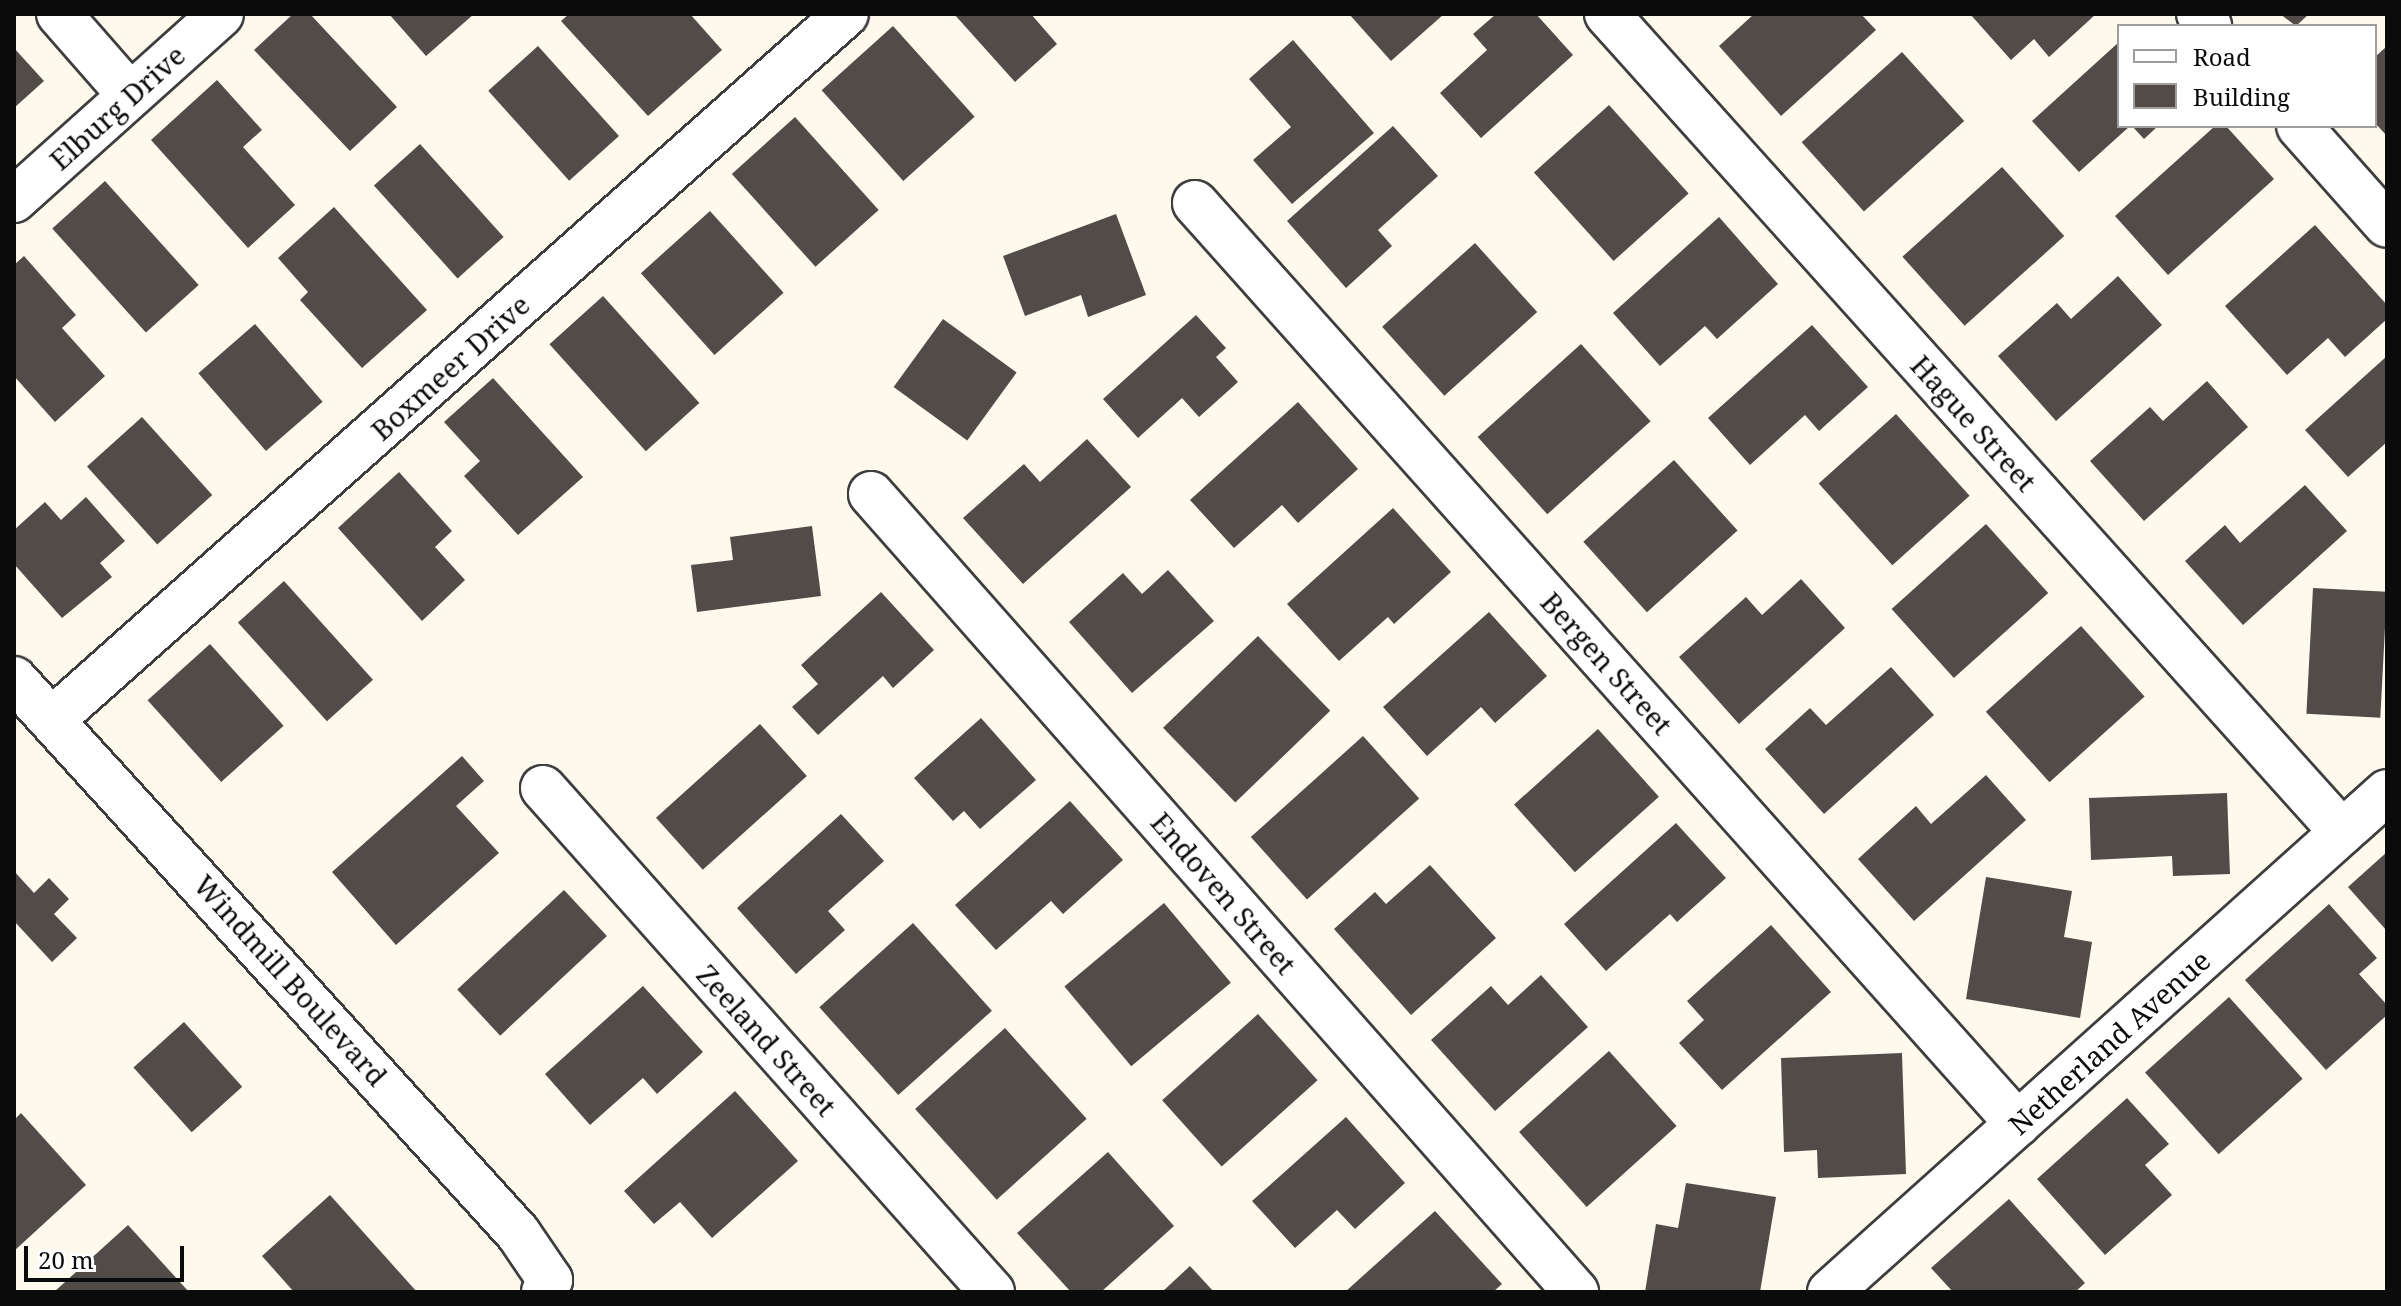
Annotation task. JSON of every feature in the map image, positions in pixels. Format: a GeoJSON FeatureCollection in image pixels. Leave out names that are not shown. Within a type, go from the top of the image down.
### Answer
{"type":"FeatureCollection","features":[{"type":"Feature","properties":{"kind":"street"},"geometry":{"type":"LineString","coordinates":[[59,14],[130,95]]}},
{"type":"Feature","properties":{"kind":"street","name":"Elburg Drive"},"geometry":{"type":"LineString","coordinates":[[14,200],[221,14]]}},
{"type":"Feature","properties":{"kind":"street","name":"Boxmeer Drive"},"geometry":{"type":"LineString","coordinates":[[53,719],[846,14]]}},
{"type":"Feature","properties":{"kind":"street","name":"Hague Street"},"geometry":{"type":"LineString","coordinates":[[1607,14],[2342,832]]}},
{"type":"Feature","properties":{"kind":"street"},"geometry":{"type":"LineString","coordinates":[[2301,128],[2387,225]]}},
{"type":"Feature","properties":{"kind":"street","name":"Bergen Street"},"geometry":{"type":"LineString","coordinates":[[1195,203],[2018,1124]]}},
{"type":"Feature","properties":{"kind":"street","name":"Endoven Street"},"geometry":{"type":"LineString","coordinates":[[871,494],[1576,1292]]}},
{"type":"Feature","properties":{"kind":"street","name":"Windmill Boulevard"},"geometry":{"type":"LineString","coordinates":[[14,679],[518,1233],[550,1280],[544,1292]]}},
{"type":"Feature","properties":{"kind":"street","name":"Zeeland Street"},"geometry":{"type":"LineString","coordinates":[[543,788],[992,1292]]}},
{"type":"Feature","properties":{"kind":"street","name":"Netherland Avenue"},"geometry":{"type":"LineString","coordinates":[[1830,1292],[2387,792]]}},
{"type":"Feature","properties":{"kind":"building"},"geometry":{"type":"Polygon","coordinates":[[[293,14],[310,14],[397,107],[350,151],[254,50],[293,14]]]}},
{"type":"Feature","properties":{"kind":"building"},"geometry":{"type":"Polygon","coordinates":[[[389,14],[474,14],[426,56],[389,14]]]}},
{"type":"Feature","properties":{"kind":"building"},"geometry":{"type":"Polygon","coordinates":[[[569,14],[690,14],[722,50],[648,116],[561,21],[569,14]]]}},
{"type":"Feature","properties":{"kind":"building"},"geometry":{"type":"Polygon","coordinates":[[[954,14],[1031,14],[1057,44],[1015,82],[954,14]]]}},
{"type":"Feature","properties":{"kind":"building"},"geometry":{"type":"Polygon","coordinates":[[[1349,14],[1444,14],[1391,61],[1349,14]]]}},
{"type":"Feature","properties":{"kind":"building"},"geometry":{"type":"Polygon","coordinates":[[[1496,14],[1536,14],[1573,55],[1481,138],[1440,93],[1487,50],[1473,34],[1496,14]]]}},
{"type":"Feature","properties":{"kind":"building"},"geometry":{"type":"Polygon","coordinates":[[[1754,14],[1861,14],[1876,30],[1781,116],[1719,46],[1754,14]]]}},
{"type":"Feature","properties":{"kind":"building"},"geometry":{"type":"Polygon","coordinates":[[[1970,14],[2096,14],[2049,57],[2034,39],[2011,60],[1970,14]]]}},
{"type":"Feature","properties":{"kind":"building"},"geometry":{"type":"Polygon","coordinates":[[[2280,14],[2309,14],[2298,24],[2280,14]]]}},
{"type":"Feature","properties":{"kind":"building"},"geometry":{"type":"Polygon","coordinates":[[[893,26],[975,117],[903,181],[822,90],[893,26]]]}},
{"type":"Feature","properties":{"kind":"building"},"geometry":{"type":"Polygon","coordinates":[[[1293,40],[1374,133],[1292,204],[1253,160],[1291,127],[1249,79],[1293,40]]]}},
{"type":"Feature","properties":{"kind":"building"},"geometry":{"type":"Polygon","coordinates":[[[2117,44],[2117,128],[2128,128],[2079,172],[2032,121],[2117,44]]]}},
{"type":"Feature","properties":{"kind":"building"},"geometry":{"type":"Polygon","coordinates":[[[538,46],[619,136],[569,181],[488,91],[538,46]]]}},
{"type":"Feature","properties":{"kind":"building"},"geometry":{"type":"Polygon","coordinates":[[[2387,46],[2387,136],[2377,125],[2377,55],[2387,46]]]}},
{"type":"Feature","properties":{"kind":"building"},"geometry":{"type":"Polygon","coordinates":[[[14,48],[44,81],[14,108],[14,48]]]}},
{"type":"Feature","properties":{"kind":"building"},"geometry":{"type":"Polygon","coordinates":[[[1902,52],[1964,121],[1864,211],[1802,142],[1902,52]]]}},
{"type":"Feature","properties":{"kind":"building"},"geometry":{"type":"Polygon","coordinates":[[[217,80],[262,130],[243,147],[295,205],[248,248],[151,140],[217,80]]]}},
{"type":"Feature","properties":{"kind":"building"},"geometry":{"type":"Polygon","coordinates":[[[1609,105],[1689,193],[1614,261],[1534,173],[1609,105]]]}},
{"type":"Feature","properties":{"kind":"building"},"geometry":{"type":"Polygon","coordinates":[[[795,117],[879,210],[815,267],[732,174],[795,117]]]}},
{"type":"Feature","properties":{"kind":"building"},"geometry":{"type":"Polygon","coordinates":[[[1393,126],[1438,176],[1378,230],[1392,246],[1346,288],[1287,221],[1393,126]]]}},
{"type":"Feature","properties":{"kind":"building"},"geometry":{"type":"Polygon","coordinates":[[[2134,128],[2156,128],[2144,139],[2134,128]]]}},
{"type":"Feature","properties":{"kind":"building"},"geometry":{"type":"Polygon","coordinates":[[[2213,128],[2228,128],[2274,179],[2168,275],[2115,216],[2213,128]]]}},
{"type":"Feature","properties":{"kind":"building"},"geometry":{"type":"Polygon","coordinates":[[[420,144],[504,237],[458,278],[374,185],[420,144]]]}},
{"type":"Feature","properties":{"kind":"building"},"geometry":{"type":"Polygon","coordinates":[[[2002,167],[2064,236],[1965,326],[1902,257],[2002,167]]]}},
{"type":"Feature","properties":{"kind":"building"},"geometry":{"type":"Polygon","coordinates":[[[105,181],[199,285],[146,333],[52,229],[105,181]]]}},
{"type":"Feature","properties":{"kind":"building"},"geometry":{"type":"Polygon","coordinates":[[[334,207],[427,310],[362,368],[300,300],[308,292],[278,258],[334,207]]]}},
{"type":"Feature","properties":{"kind":"building"},"geometry":{"type":"Polygon","coordinates":[[[710,211],[784,293],[714,355],[641,273],[710,211]]]}},
{"type":"Feature","properties":{"kind":"building"},"geometry":{"type":"Polygon","coordinates":[[[1116,214],[1146,295],[1088,317],[1081,295],[1025,316],[1003,256],[1116,214]]]}},
{"type":"Feature","properties":{"kind":"building"},"geometry":{"type":"Polygon","coordinates":[[[1719,217],[1778,284],[1717,339],[1705,326],[1660,366],[1613,313],[1719,217]]]}},
{"type":"Feature","properties":{"kind":"building"},"geometry":{"type":"Polygon","coordinates":[[[2315,225],[2387,305],[2387,319],[2345,357],[2328,338],[2287,375],[2225,306],[2315,225]]]}},
{"type":"Feature","properties":{"kind":"building"},"geometry":{"type":"Polygon","coordinates":[[[1475,243],[1537,312],[1444,396],[1382,327],[1475,243]]]}},
{"type":"Feature","properties":{"kind":"building"},"geometry":{"type":"Polygon","coordinates":[[[24,256],[76,315],[62,328],[105,376],[55,422],[14,376],[14,265],[24,256]]]}},
{"type":"Feature","properties":{"kind":"building"},"geometry":{"type":"Polygon","coordinates":[[[2118,276],[2162,325],[2056,421],[1998,356],[2057,303],[2071,319],[2118,276]]]}},
{"type":"Feature","properties":{"kind":"building"},"geometry":{"type":"Polygon","coordinates":[[[603,296],[699,403],[646,451],[549,344],[603,296]]]}},
{"type":"Feature","properties":{"kind":"building"},"geometry":{"type":"Polygon","coordinates":[[[1196,315],[1226,348],[1216,357],[1238,382],[1199,417],[1182,398],[1138,438],[1103,399],[1196,315]]]}},
{"type":"Feature","properties":{"kind":"building"},"geometry":{"type":"Polygon","coordinates":[[[943,319],[1017,372],[967,440],[894,387],[943,319]]]}},
{"type":"Feature","properties":{"kind":"building"},"geometry":{"type":"Polygon","coordinates":[[[255,324],[323,402],[266,451],[198,373],[255,324]]]}},
{"type":"Feature","properties":{"kind":"building"},"geometry":{"type":"Polygon","coordinates":[[[1812,325],[1868,387],[1819,431],[1805,415],[1750,465],[1708,418],[1812,325]]]}},
{"type":"Feature","properties":{"kind":"building"},"geometry":{"type":"Polygon","coordinates":[[[1581,344],[1651,421],[1547,514],[1478,437],[1581,344]]]}},
{"type":"Feature","properties":{"kind":"building"},"geometry":{"type":"Polygon","coordinates":[[[2387,356],[2387,442],[2348,477],[2305,430],[2387,356]]]}},
{"type":"Feature","properties":{"kind":"building"},"geometry":{"type":"Polygon","coordinates":[[[493,378],[583,477],[518,535],[464,476],[480,461],[444,422],[493,378]]]}},
{"type":"Feature","properties":{"kind":"building"},"geometry":{"type":"Polygon","coordinates":[[[2207,381],[2248,427],[2144,521],[2090,461],[2150,407],[2163,421],[2207,381]]]}},
{"type":"Feature","properties":{"kind":"building"},"geometry":{"type":"Polygon","coordinates":[[[1298,402],[1358,469],[1298,523],[1282,505],[1234,548],[1190,500],[1298,402]]]}},
{"type":"Feature","properties":{"kind":"building"},"geometry":{"type":"Polygon","coordinates":[[[1896,414],[1970,496],[1892,565],[1819,484],[1896,414]]]}},
{"type":"Feature","properties":{"kind":"building"},"geometry":{"type":"Polygon","coordinates":[[[142,417],[212,495],[157,545],[87,467],[142,417]]]}},
{"type":"Feature","properties":{"kind":"building"},"geometry":{"type":"Polygon","coordinates":[[[1087,439],[1131,487],[1023,584],[963,518],[1024,464],[1040,482],[1087,439]]]}},
{"type":"Feature","properties":{"kind":"building"},"geometry":{"type":"Polygon","coordinates":[[[1674,460],[1738,531],[1647,612],[1583,542],[1674,460]]]}},
{"type":"Feature","properties":{"kind":"building"},"geometry":{"type":"Polygon","coordinates":[[[399,472],[452,531],[435,547],[465,580],[422,621],[338,528],[399,472]]]}},
{"type":"Feature","properties":{"kind":"building"},"geometry":{"type":"Polygon","coordinates":[[[2305,485],[2347,531],[2243,625],[2185,561],[2225,525],[2240,543],[2305,485]]]}},
{"type":"Feature","properties":{"kind":"building"},"geometry":{"type":"Polygon","coordinates":[[[86,497],[125,541],[100,563],[112,577],[62,618],[14,564],[14,530],[45,502],[61,520],[86,497]]]}},
{"type":"Feature","properties":{"kind":"building"},"geometry":{"type":"Polygon","coordinates":[[[1393,508],[1451,572],[1394,624],[1388,617],[1339,661],[1287,604],[1393,508]]]}},
{"type":"Feature","properties":{"kind":"building"},"geometry":{"type":"Polygon","coordinates":[[[1986,524],[2048,593],[1954,678],[1892,609],[1986,524]]]}},
{"type":"Feature","properties":{"kind":"building"},"geometry":{"type":"Polygon","coordinates":[[[812,526],[821,596],[697,612],[691,565],[733,560],[730,537],[812,526]]]}},
{"type":"Feature","properties":{"kind":"building"},"geometry":{"type":"Polygon","coordinates":[[[1168,570],[1214,621],[1132,693],[1069,622],[1123,573],[1142,594],[1168,570]]]}},
{"type":"Feature","properties":{"kind":"building"},"geometry":{"type":"Polygon","coordinates":[[[1801,579],[1845,628],[1739,724],[1679,657],[1746,597],[1762,615],[1801,579]]]}},
{"type":"Feature","properties":{"kind":"building"},"geometry":{"type":"Polygon","coordinates":[[[284,581],[373,680],[327,721],[238,622],[284,581]]]}},
{"type":"Feature","properties":{"kind":"building"},"geometry":{"type":"Polygon","coordinates":[[[2313,588],[2387,592],[2380,718],[2306,714],[2313,588]]]}},
{"type":"Feature","properties":{"kind":"building"},"geometry":{"type":"Polygon","coordinates":[[[881,592],[934,650],[893,688],[883,676],[818,735],[792,707],[818,684],[801,665],[881,592]]]}},
{"type":"Feature","properties":{"kind":"building"},"geometry":{"type":"Polygon","coordinates":[[[1489,612],[1547,676],[1495,723],[1481,707],[1427,756],[1383,707],[1489,612]]]}},
{"type":"Feature","properties":{"kind":"building"},"geometry":{"type":"Polygon","coordinates":[[[2081,626],[2145,697],[2049,782],[1986,712],[2081,626]]]}},
{"type":"Feature","properties":{"kind":"building"},"geometry":{"type":"Polygon","coordinates":[[[1258,636],[1330,711],[1235,803],[1163,728],[1258,636]]]}},
{"type":"Feature","properties":{"kind":"building"},"geometry":{"type":"Polygon","coordinates":[[[210,644],[284,726],[221,782],[148,700],[210,644]]]}},
{"type":"Feature","properties":{"kind":"building"},"geometry":{"type":"Polygon","coordinates":[[[1891,667],[1934,715],[1824,814],[1765,749],[1810,708],[1826,725],[1891,667]]]}},
{"type":"Feature","properties":{"kind":"building"},"geometry":{"type":"Polygon","coordinates":[[[981,718],[1036,780],[980,829],[964,811],[953,821],[914,778],[981,718]]]}},
{"type":"Feature","properties":{"kind":"building"},"geometry":{"type":"Polygon","coordinates":[[[760,724],[807,776],[703,870],[656,818],[760,724]]]}},
{"type":"Feature","properties":{"kind":"building"},"geometry":{"type":"Polygon","coordinates":[[[1598,729],[1659,797],[1575,872],[1514,805],[1598,729]]]}},
{"type":"Feature","properties":{"kind":"building"},"geometry":{"type":"Polygon","coordinates":[[[1363,736],[1419,798],[1307,899],[1251,837],[1363,736]]]}},
{"type":"Feature","properties":{"kind":"building"},"geometry":{"type":"Polygon","coordinates":[[[462,756],[484,781],[456,806],[499,853],[396,945],[332,872],[462,756]]]}},
{"type":"Feature","properties":{"kind":"building"},"geometry":{"type":"Polygon","coordinates":[[[1986,775],[2026,820],[1914,921],[1858,859],[1916,806],[1931,824],[1986,775]]]}},
{"type":"Feature","properties":{"kind":"building"},"geometry":{"type":"Polygon","coordinates":[[[2227,793],[2230,874],[2173,876],[2172,856],[2091,860],[2089,798],[2227,793]]]}},
{"type":"Feature","properties":{"kind":"building"},"geometry":{"type":"Polygon","coordinates":[[[1070,801],[1123,860],[1063,914],[1051,901],[996,950],[955,905],[1070,801]]]}},
{"type":"Feature","properties":{"kind":"building"},"geometry":{"type":"Polygon","coordinates":[[[841,814],[884,861],[828,911],[845,930],[796,974],[737,908],[841,814]]]}},
{"type":"Feature","properties":{"kind":"building"},"geometry":{"type":"Polygon","coordinates":[[[1676,823],[1726,878],[1677,922],[1670,914],[1606,971],[1564,924],[1676,823]]]}},
{"type":"Feature","properties":{"kind":"building"},"geometry":{"type":"Polygon","coordinates":[[[2387,852],[2387,931],[2348,887],[2387,852]]]}},
{"type":"Feature","properties":{"kind":"building"},"geometry":{"type":"Polygon","coordinates":[[[1430,865],[1496,938],[1411,1015],[1334,929],[1375,892],[1386,904],[1430,865]]]}},
{"type":"Feature","properties":{"kind":"building"},"geometry":{"type":"Polygon","coordinates":[[[14,871],[34,893],[49,878],[69,899],[54,914],[77,938],[52,962],[14,921],[14,871]]]}},
{"type":"Feature","properties":{"kind":"building"},"geometry":{"type":"Polygon","coordinates":[[[1986,877],[2072,891],[2064,937],[2092,942],[2080,1018],[1966,999],[1986,877]]]}},
{"type":"Feature","properties":{"kind":"building"},"geometry":{"type":"Polygon","coordinates":[[[564,890],[607,936],[500,1036],[457,990],[564,890]]]}},
{"type":"Feature","properties":{"kind":"building"},"geometry":{"type":"Polygon","coordinates":[[[1164,903],[1231,983],[1131,1066],[1064,987],[1164,903]]]}},
{"type":"Feature","properties":{"kind":"building"},"geometry":{"type":"Polygon","coordinates":[[[2329,904],[2377,958],[2359,974],[2387,1005],[2387,1015],[2326,1070],[2245,980],[2329,904]]]}},
{"type":"Feature","properties":{"kind":"building"},"geometry":{"type":"Polygon","coordinates":[[[913,923],[992,1011],[898,1095],[819,1007],[913,923]]]}},
{"type":"Feature","properties":{"kind":"building"},"geometry":{"type":"Polygon","coordinates":[[[1771,925],[1831,992],[1722,1090],[1679,1043],[1704,1020],[1687,1001],[1771,925]]]}},
{"type":"Feature","properties":{"kind":"building"},"geometry":{"type":"Polygon","coordinates":[[[1541,975],[1588,1027],[1495,1111],[1431,1040],[1491,986],[1508,1005],[1541,975]]]}},
{"type":"Feature","properties":{"kind":"building"},"geometry":{"type":"Polygon","coordinates":[[[643,986],[703,1052],[657,1094],[643,1078],[590,1125],[545,1074],[643,986]]]}},
{"type":"Feature","properties":{"kind":"building"},"geometry":{"type":"Polygon","coordinates":[[[2229,997],[2303,1079],[2219,1154],[2145,1073],[2229,997]]]}},
{"type":"Feature","properties":{"kind":"building"},"geometry":{"type":"Polygon","coordinates":[[[1258,1014],[1318,1080],[1222,1166],[1162,1100],[1258,1014]]]}},
{"type":"Feature","properties":{"kind":"building"},"geometry":{"type":"Polygon","coordinates":[[[184,1022],[242,1087],[192,1132],[133,1068],[184,1022]]]}},
{"type":"Feature","properties":{"kind":"building"},"geometry":{"type":"Polygon","coordinates":[[[1005,1028],[1087,1119],[997,1200],[915,1109],[1005,1028]]]}},
{"type":"Feature","properties":{"kind":"building"},"geometry":{"type":"Polygon","coordinates":[[[1609,1051],[1677,1126],[1587,1207],[1519,1132],[1609,1051]]]}},
{"type":"Feature","properties":{"kind":"building"},"geometry":{"type":"Polygon","coordinates":[[[1902,1053],[1906,1174],[1818,1178],[1817,1150],[1784,1152],[1781,1058],[1902,1053]]]}},
{"type":"Feature","properties":{"kind":"building"},"geometry":{"type":"Polygon","coordinates":[[[735,1091],[798,1161],[712,1238],[680,1202],[654,1224],[624,1191],[735,1091]]]}},
{"type":"Feature","properties":{"kind":"building"},"geometry":{"type":"Polygon","coordinates":[[[2127,1098],[2169,1144],[2145,1165],[2172,1195],[2105,1255],[2037,1179],[2127,1098]]]}},
{"type":"Feature","properties":{"kind":"building"},"geometry":{"type":"Polygon","coordinates":[[[21,1113],[86,1185],[14,1251],[14,1120],[21,1113]]]}},
{"type":"Feature","properties":{"kind":"building"},"geometry":{"type":"Polygon","coordinates":[[[1346,1117],[1405,1183],[1355,1229],[1337,1210],[1295,1248],[1252,1201],[1346,1117]]]}},
{"type":"Feature","properties":{"kind":"building"},"geometry":{"type":"Polygon","coordinates":[[[1108,1152],[1174,1226],[1101,1292],[1071,1292],[1017,1233],[1108,1152]]]}},
{"type":"Feature","properties":{"kind":"building"},"geometry":{"type":"Polygon","coordinates":[[[1686,1183],[1776,1197],[1760,1292],[1645,1292],[1656,1224],[1678,1228],[1686,1183]]]}},
{"type":"Feature","properties":{"kind":"building"},"geometry":{"type":"Polygon","coordinates":[[[330,1195],[417,1292],[294,1292],[262,1256],[330,1195]]]}},
{"type":"Feature","properties":{"kind":"building"},"geometry":{"type":"Polygon","coordinates":[[[2009,1199],[2085,1283],[2075,1292],[1953,1292],[1931,1268],[2009,1199]]]}},
{"type":"Feature","properties":{"kind":"building"},"geometry":{"type":"Polygon","coordinates":[[[1435,1211],[1502,1284],[1493,1292],[1345,1292],[1435,1211]]]}},
{"type":"Feature","properties":{"kind":"building"},"geometry":{"type":"Polygon","coordinates":[[[128,1225],[189,1292],[54,1292],[128,1225]]]}},
{"type":"Feature","properties":{"kind":"building"},"geometry":{"type":"Polygon","coordinates":[[[1190,1266],[1214,1292],[1162,1292],[1190,1266]]]}}]}
